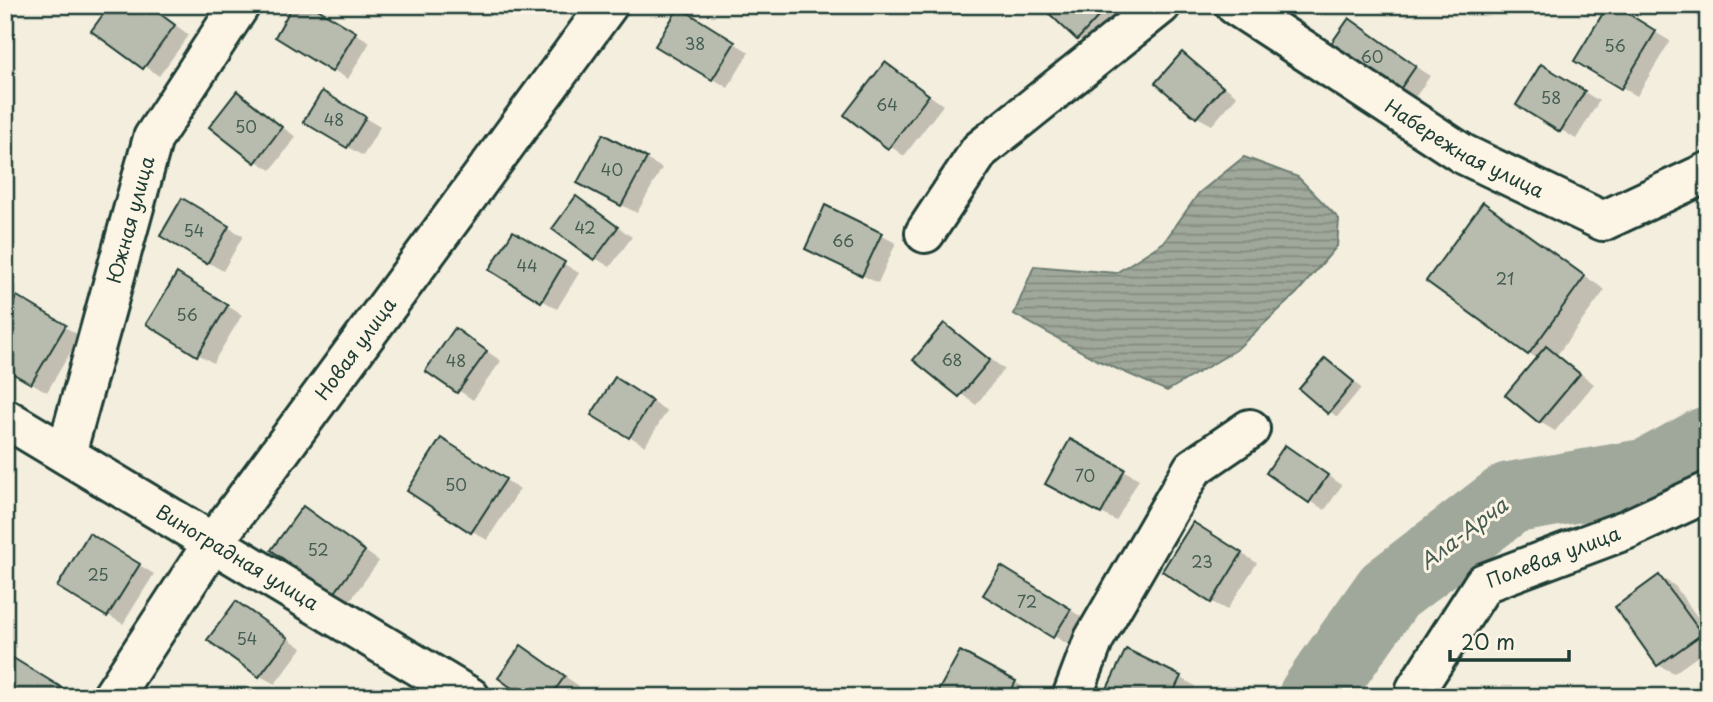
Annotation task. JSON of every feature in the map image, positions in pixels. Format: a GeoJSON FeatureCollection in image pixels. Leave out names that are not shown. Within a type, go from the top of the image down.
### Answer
{"type":"FeatureCollection","features":[{"type":"Feature","properties":{"kind":"street","name":"Южная улица"},"geometry":{"type":"LineString","coordinates":[[66,454],[153,138],[240,5]]}},
{"type":"Feature","properties":{"kind":"street","name":"Новая улица"},"geometry":{"type":"LineString","coordinates":[[112,697],[213,543],[608,5]]}},
{"type":"Feature","properties":{"kind":"street"},"geometry":{"type":"LineString","coordinates":[[925,233],[980,150],[1161,5]]}},
{"type":"Feature","properties":{"kind":"street","name":"Набережная улица"},"geometry":{"type":"LineString","coordinates":[[1235,5],[1463,154],[1603,221],[1708,172]]}},
{"type":"Feature","properties":{"kind":"street","name":"Виноградная улица"},"geometry":{"type":"LineString","coordinates":[[5,418],[470,697]]}},
{"type":"Feature","properties":{"kind":"street"},"geometry":{"type":"LineString","coordinates":[[1072,697],[1094,639],[1193,468],[1250,429]]}},
{"type":"Feature","properties":{"kind":"street","name":"Полевая улица"},"geometry":{"type":"LineString","coordinates":[[1415,697],[1484,583],[1628,529],[1708,492]]}},
{"type":"Feature","properties":{"kind":"shaded area"},"geometry":{"type":"Polygon","coordinates":[[[1244,157],[1298,177],[1339,219],[1337,246],[1297,293],[1236,350],[1167,391],[1097,360],[1014,314],[1034,266],[1116,273],[1164,242],[1199,193],[1244,157]]]}},
{"type":"Feature","properties":{"kind":"building"},"geometry":{"type":"Polygon","coordinates":[[[110,5],[148,5],[175,25],[143,69],[91,31],[110,5]]]}},
{"type":"Feature","properties":{"kind":"building"},"geometry":{"type":"Polygon","coordinates":[[[293,5],[311,5],[356,32],[332,72],[275,37],[293,5]]]}},
{"type":"Feature","properties":{"kind":"building"},"geometry":{"type":"Polygon","coordinates":[[[1040,5],[1109,5],[1077,40],[1040,5]]]}},
{"type":"Feature","properties":{"kind":"building"},"geometry":{"type":"Polygon","coordinates":[[[1608,5],[1614,5],[1656,31],[1621,89],[1574,61],[1608,5]]]}},
{"type":"Feature","properties":{"kind":"building"},"geometry":{"type":"Polygon","coordinates":[[[679,7],[735,42],[712,80],[655,46],[679,7]]]}},
{"type":"Feature","properties":{"kind":"building"},"geometry":{"type":"Polygon","coordinates":[[[1349,18],[1416,66],[1396,95],[1328,48],[1349,18]]]}},
{"type":"Feature","properties":{"kind":"building"},"geometry":{"type":"Polygon","coordinates":[[[1182,52],[1223,87],[1196,118],[1155,83],[1182,52]]]}},
{"type":"Feature","properties":{"kind":"building"},"geometry":{"type":"Polygon","coordinates":[[[885,62],[929,95],[888,149],[844,115],[885,62]]]}},
{"type":"Feature","properties":{"kind":"building"},"geometry":{"type":"Polygon","coordinates":[[[1541,64],[1585,91],[1560,132],[1516,105],[1541,64]]]}},
{"type":"Feature","properties":{"kind":"building"},"geometry":{"type":"Polygon","coordinates":[[[237,91],[282,127],[255,163],[209,127],[237,91]]]}},
{"type":"Feature","properties":{"kind":"building"},"geometry":{"type":"Polygon","coordinates":[[[322,91],[366,117],[347,148],[303,122],[322,91]]]}},
{"type":"Feature","properties":{"kind":"building"},"geometry":{"type":"Polygon","coordinates":[[[603,134],[647,158],[621,206],[577,183],[603,134]]]}},
{"type":"Feature","properties":{"kind":"building"},"geometry":{"type":"Polygon","coordinates":[[[576,196],[618,227],[594,260],[552,229],[576,196]]]}},
{"type":"Feature","properties":{"kind":"building"},"geometry":{"type":"Polygon","coordinates":[[[182,198],[229,226],[207,264],[160,236],[182,198]]]}},
{"type":"Feature","properties":{"kind":"building"},"geometry":{"type":"Polygon","coordinates":[[[1483,202],[1585,276],[1528,355],[1426,281],[1483,202]]]}},
{"type":"Feature","properties":{"kind":"building"},"geometry":{"type":"Polygon","coordinates":[[[825,205],[882,233],[862,276],[805,249],[825,205]]]}},
{"type":"Feature","properties":{"kind":"building"},"geometry":{"type":"Polygon","coordinates":[[[513,231],[565,262],[541,302],[489,270],[513,231]]]}},
{"type":"Feature","properties":{"kind":"building"},"geometry":{"type":"Polygon","coordinates":[[[177,273],[228,305],[197,356],[146,324],[177,273]]]}},
{"type":"Feature","properties":{"kind":"building"},"geometry":{"type":"Polygon","coordinates":[[[17,296],[66,325],[31,384],[5,369],[5,316],[17,296]]]}},
{"type":"Feature","properties":{"kind":"building"},"geometry":{"type":"Polygon","coordinates":[[[944,323],[990,360],[959,397],[913,360],[944,323]]]}},
{"type":"Feature","properties":{"kind":"building"},"geometry":{"type":"Polygon","coordinates":[[[455,328],[487,351],[457,393],[425,371],[455,328]]]}},
{"type":"Feature","properties":{"kind":"building"},"geometry":{"type":"Polygon","coordinates":[[[1546,346],[1580,374],[1539,423],[1505,395],[1546,346]]]}},
{"type":"Feature","properties":{"kind":"building"},"geometry":{"type":"Polygon","coordinates":[[[1325,358],[1354,382],[1328,414],[1299,389],[1325,358]]]}},
{"type":"Feature","properties":{"kind":"building"},"geometry":{"type":"Polygon","coordinates":[[[615,377],[652,401],[629,438],[591,415],[615,377]]]}},
{"type":"Feature","properties":{"kind":"building"},"geometry":{"type":"Polygon","coordinates":[[[441,438],[506,479],[471,533],[407,491],[441,438]]]}},
{"type":"Feature","properties":{"kind":"building"},"geometry":{"type":"Polygon","coordinates":[[[1070,439],[1125,469],[1101,514],[1045,484],[1070,439]]]}},
{"type":"Feature","properties":{"kind":"building"},"geometry":{"type":"Polygon","coordinates":[[[1285,445],[1328,475],[1309,503],[1266,473],[1285,445]]]}},
{"type":"Feature","properties":{"kind":"building"},"geometry":{"type":"Polygon","coordinates":[[[303,506],[365,551],[333,595],[271,550],[303,506]]]}},
{"type":"Feature","properties":{"kind":"building"},"geometry":{"type":"Polygon","coordinates":[[[1193,522],[1242,553],[1211,603],[1162,571],[1193,522]]]}},
{"type":"Feature","properties":{"kind":"building"},"geometry":{"type":"Polygon","coordinates":[[[89,533],[140,564],[107,617],[57,587],[89,533]]]}},
{"type":"Feature","properties":{"kind":"building"},"geometry":{"type":"Polygon","coordinates":[[[1001,566],[1071,609],[1053,638],[983,595],[1001,566]]]}},
{"type":"Feature","properties":{"kind":"building"},"geometry":{"type":"Polygon","coordinates":[[[1659,575],[1702,634],[1657,666],[1615,607],[1659,575]]]}},
{"type":"Feature","properties":{"kind":"building"},"geometry":{"type":"Polygon","coordinates":[[[236,601],[288,638],[259,677],[207,640],[236,601]]]}},
{"type":"Feature","properties":{"kind":"building"},"geometry":{"type":"Polygon","coordinates":[[[521,645],[565,676],[550,697],[524,697],[498,678],[521,645]]]}},
{"type":"Feature","properties":{"kind":"building"},"geometry":{"type":"Polygon","coordinates":[[[1126,649],[1181,676],[1171,697],[1103,697],[1126,649]]]}},
{"type":"Feature","properties":{"kind":"building"},"geometry":{"type":"Polygon","coordinates":[[[960,651],[1016,681],[1008,697],[936,695],[960,651]]]}},
{"type":"Feature","properties":{"kind":"building"},"geometry":{"type":"Polygon","coordinates":[[[5,653],[64,689],[59,697],[5,697],[5,653]]]}},
{"type":"Feature","properties":{"kind":"waterway","name":"Ала-Арча"},"geometry":{"type":"LineString","coordinates":[[1314,697],[1389,591],[1510,498],[1649,474],[1708,442]]}}]}
